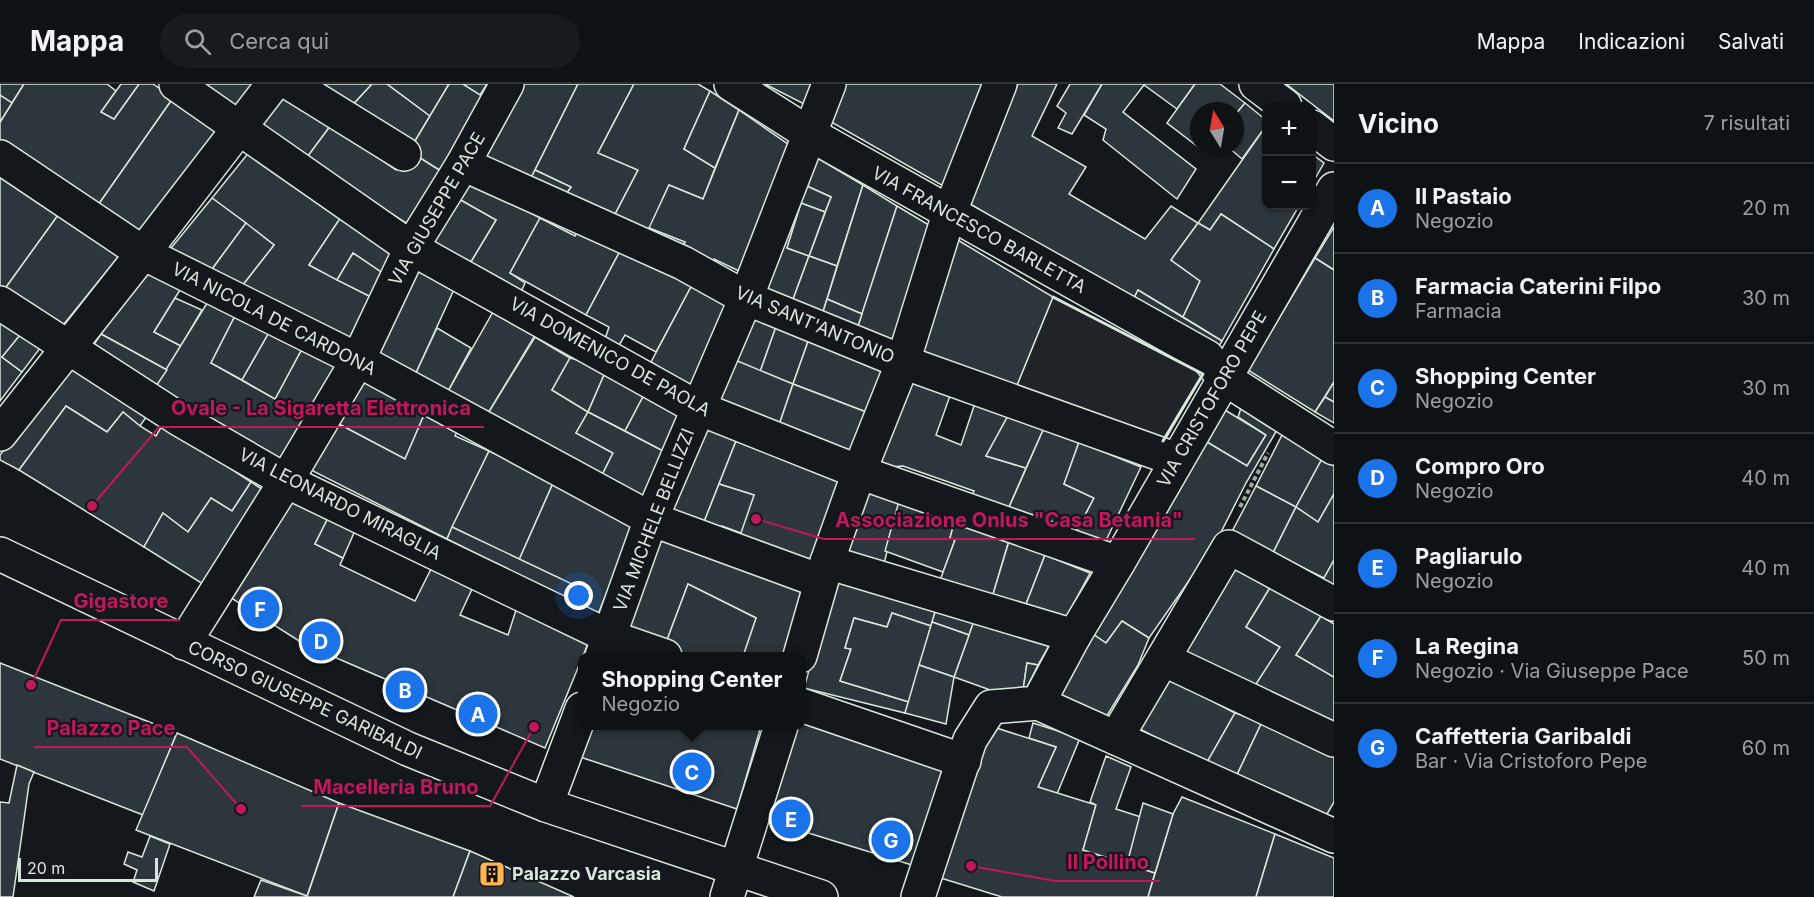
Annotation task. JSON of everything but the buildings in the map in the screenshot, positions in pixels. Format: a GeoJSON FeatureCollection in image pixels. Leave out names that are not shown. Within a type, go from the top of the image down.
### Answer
{"type":"FeatureCollection","features":[{"type":"Feature","properties":{"kind":"street","name":"VIA DOMENICO DE PAOLA"},"geometry":{"type":"LineString","coordinates":[[176,84],[411,248],[698,408],[859,472],[1118,563]]}},
{"type":"Feature","properties":{"kind":"street"},"geometry":{"type":"LineString","coordinates":[[0,434],[273,84]]}},
{"type":"Feature","properties":{"kind":"street"},"geometry":{"type":"LineString","coordinates":[[291,84],[404,154]]}},
{"type":"Feature","properties":{"kind":"street","name":"VIA GIUSEPPE PACE"},"geometry":{"type":"LineString","coordinates":[[184,643],[286,481],[358,360],[411,248],[463,164],[507,84]]}},
{"type":"Feature","properties":{"kind":"street","name":"VIA FRANCESCO BARLETTA"},"geometry":{"type":"LineString","coordinates":[[731,84],[808,133],[1207,357],[1224,378],[1334,448]]}},
{"type":"Feature","properties":{"kind":"street","name":"VIA MICHELE BELLIZZI"},"geometry":{"type":"LineString","coordinates":[[606,647],[651,519],[746,298],[828,84]]}},
{"type":"Feature","properties":{"kind":"street"},"geometry":{"type":"LineString","coordinates":[[801,652],[824,572],[859,472],[903,362],[950,214],[1000,84]]}},
{"type":"Feature","properties":{"kind":"street"},"geometry":{"type":"LineString","coordinates":[[1256,84],[1280,102]]}},
{"type":"Feature","properties":{"kind":"street"},"geometry":{"type":"LineString","coordinates":[[1316,131],[1334,144]]}},
{"type":"Feature","properties":{"kind":"street","name":"VIA NICOLA DE CARDONA"},"geometry":{"type":"LineString","coordinates":[[0,157],[143,253],[358,360],[651,519],[824,572],[1074,636]]}},
{"type":"Feature","properties":{"kind":"street","name":"VIA SANT'ANTONIO"},"geometry":{"type":"LineString","coordinates":[[463,164],[683,263],[746,298],[903,362],[1177,460]]}},
{"type":"Feature","properties":{"kind":"street","name":"VIA CRISTOFORO PEPE"},"geometry":{"type":"LineString","coordinates":[[1038,703],[1074,636],[1334,189]]}},
{"type":"Feature","properties":{"kind":"street","name":"VIA LEONARDO MIRAGLIA"},"geometry":{"type":"LineString","coordinates":[[0,303],[179,419],[286,481],[606,647],[636,652]]}},
{"type":"Feature","properties":{"kind":"street"},"geometry":{"type":"LineString","coordinates":[[1116,738],[1229,547],[1334,604]]}},
{"type":"Feature","properties":{"kind":"street","name":"CORSO GIUSEPPE GARIBALDI"},"geometry":{"type":"LineString","coordinates":[[0,554],[408,749],[732,883],[821,897]]}},
{"type":"Feature","properties":{"kind":"street"},"geometry":{"type":"LineString","coordinates":[[1163,659],[1334,740]]}},
{"type":"Feature","properties":{"kind":"street"},"geometry":{"type":"LineString","coordinates":[[918,897],[925,870],[970,740],[992,707],[1038,703],[1334,836]]}},
{"type":"Feature","properties":{"kind":"street"},"geometry":{"type":"LineString","coordinates":[[806,707],[964,761]]}},
{"type":"Feature","properties":{"kind":"street"},"geometry":{"type":"LineString","coordinates":[[546,805],[578,720]]}},
{"type":"Feature","properties":{"kind":"street"},"geometry":{"type":"LineString","coordinates":[[732,883],[780,730]]}},
{"type":"Feature","properties":{"kind":"path"},"geometry":{"type":"LineString","coordinates":[[1229,547],[1224,541],[1250,486],[1287,418]]}},
{"type":"Feature","properties":{"kind":"shaded area"},"geometry":{"type":"Polygon","coordinates":[[[1053,297],[1203,374],[1164,442],[1016,387],[1053,297]]]}},
{"type":"Feature","properties":{"kind":"wall"},"geometry":{"type":"LineString","coordinates":[[1053,297],[1203,374],[1163,441]]}},
{"type":"Feature","properties":{"kind":"place","name":"Ovale - La Sigaretta Elettronica"},"geometry":{"type":"Point","coordinates":[92,506]}},
{"type":"Feature","properties":{"kind":"place","name":"Associazione Onlus \"Casa Betania\""},"geometry":{"type":"Point","coordinates":[756,519]}},
{"type":"Feature","properties":{"kind":"place","name":"La Regina"},"geometry":{"type":"Point","coordinates":[260,609]}},
{"type":"Feature","properties":{"kind":"place","name":"Compro Oro"},"geometry":{"type":"Point","coordinates":[321,641]}},
{"type":"Feature","properties":{"kind":"place","name":"Gigastore"},"geometry":{"type":"Point","coordinates":[31,685]}},
{"type":"Feature","properties":{"kind":"place","name":"Farmacia Caterini Filpo"},"geometry":{"type":"Point","coordinates":[405,690]}},
{"type":"Feature","properties":{"kind":"place","name":"Il Pastaio"},"geometry":{"type":"Point","coordinates":[478,714]}},
{"type":"Feature","properties":{"kind":"place","name":"Macelleria Bruno"},"geometry":{"type":"Point","coordinates":[534,727]}},
{"type":"Feature","properties":{"kind":"place","name":"Shopping Center"},"geometry":{"type":"Point","coordinates":[692,772]}},
{"type":"Feature","properties":{"kind":"place","name":"Palazzo Pace"},"geometry":{"type":"Point","coordinates":[241,809]}},
{"type":"Feature","properties":{"kind":"place","name":"Pagliarulo"},"geometry":{"type":"Point","coordinates":[791,819]}},
{"type":"Feature","properties":{"kind":"place","name":"Caffetteria Garibaldi"},"geometry":{"type":"Point","coordinates":[891,840]}},
{"type":"Feature","properties":{"kind":"place","name":"Il Pollino"},"geometry":{"type":"Point","coordinates":[971,866]}},
{"type":"Feature","properties":{"kind":"place","name":"Palazzo Varcasia"},"geometry":{"type":"Point","coordinates":[492,874]}}]}
